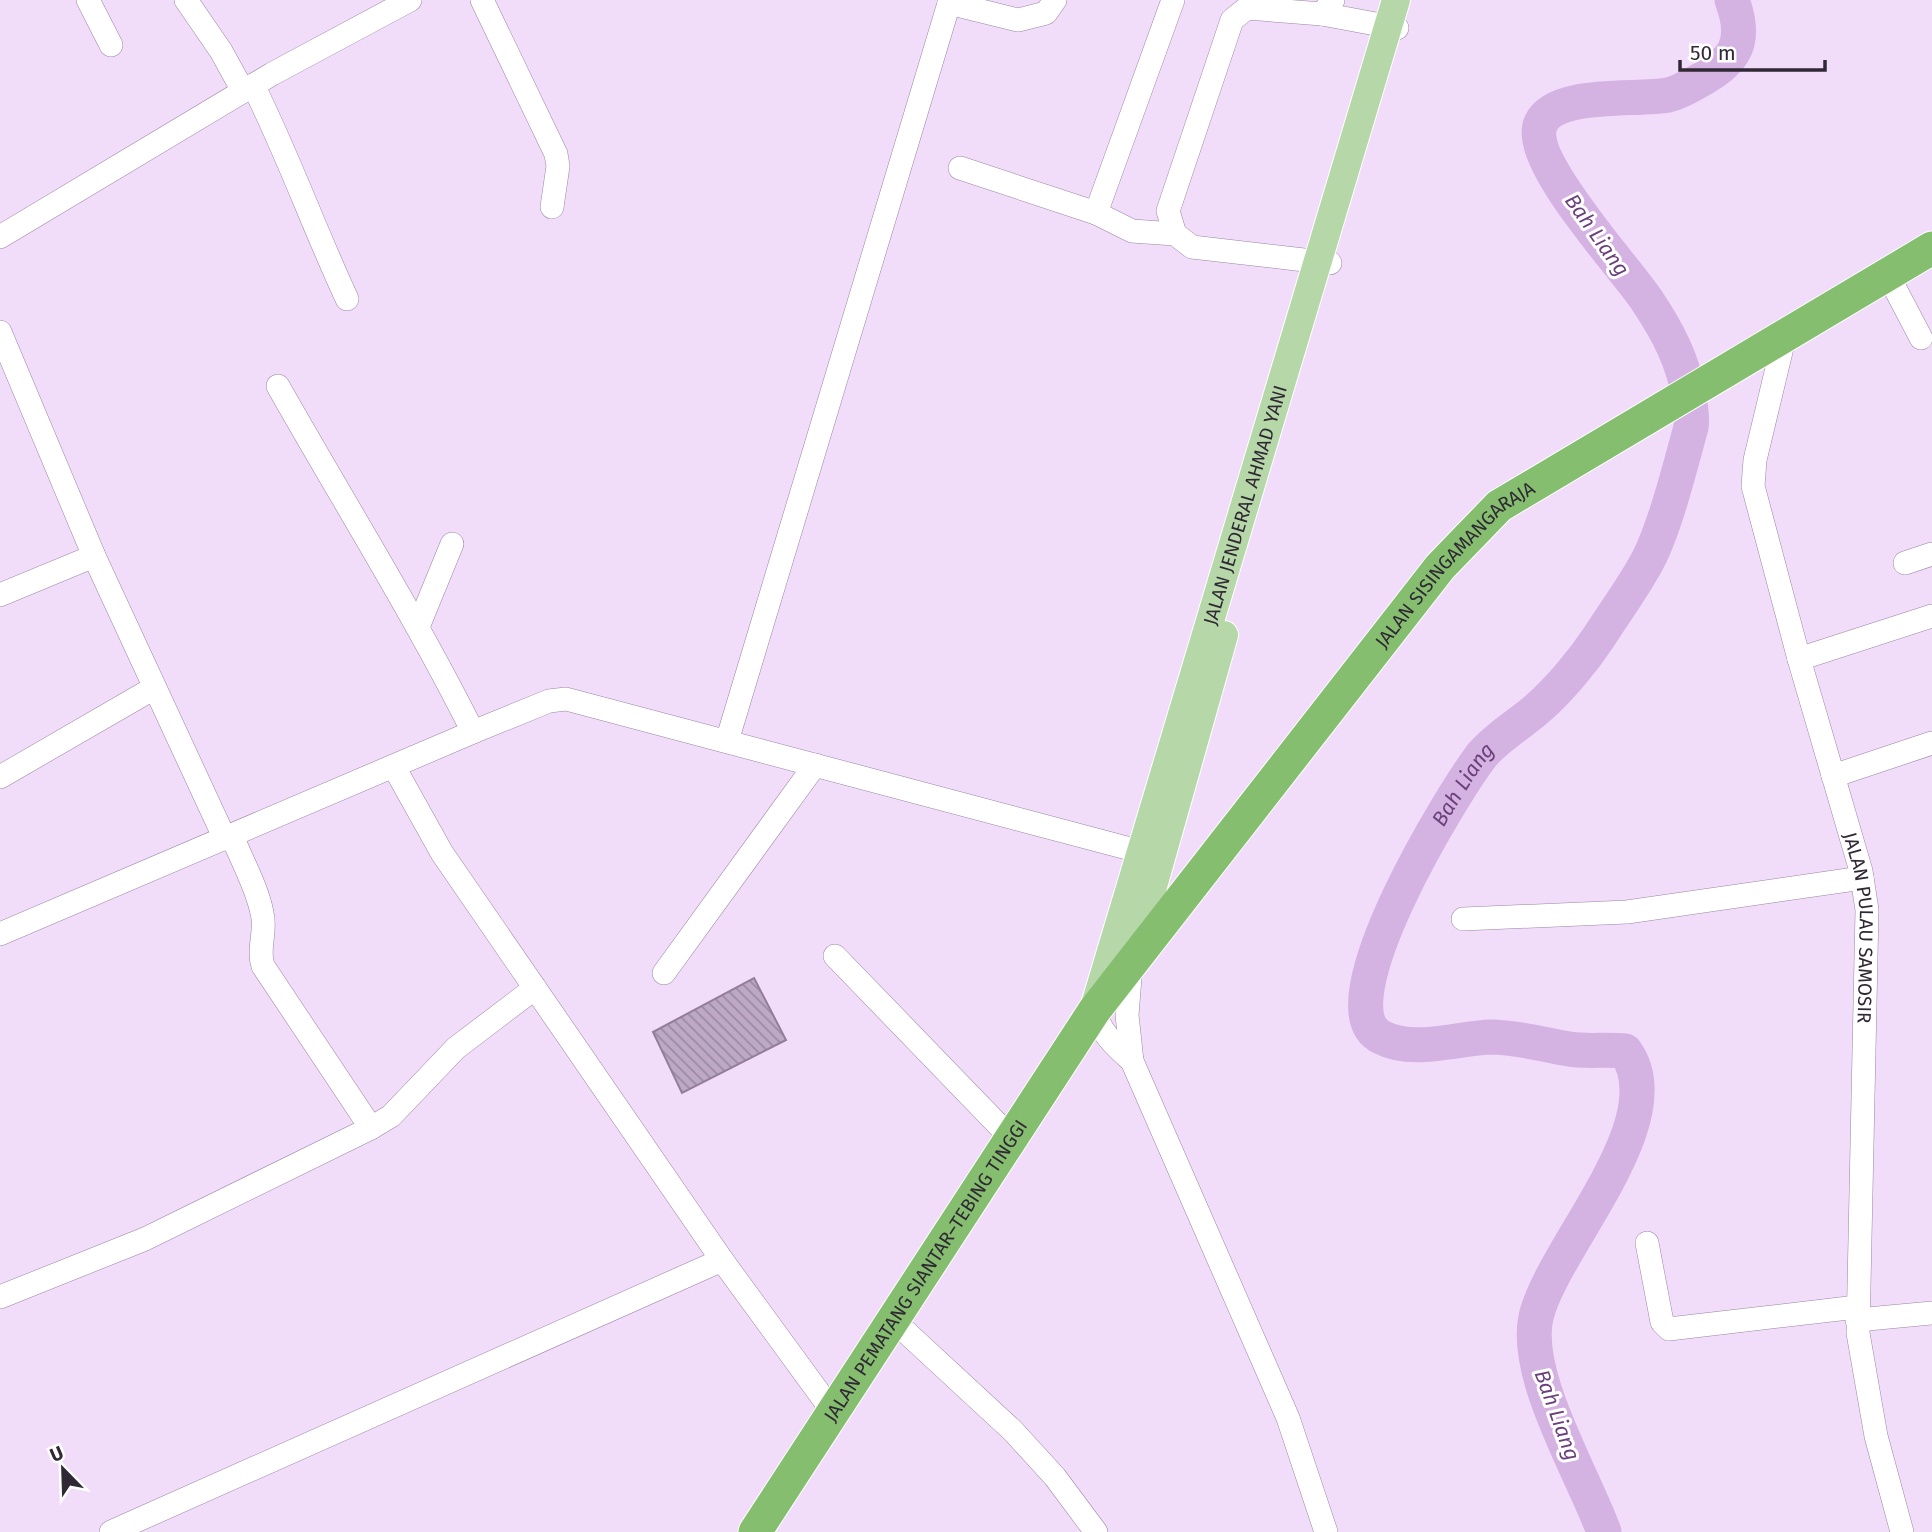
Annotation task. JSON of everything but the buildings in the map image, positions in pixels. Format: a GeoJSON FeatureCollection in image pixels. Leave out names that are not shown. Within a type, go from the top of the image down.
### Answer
{"type":"FeatureCollection","features":[{"type":"Feature","properties":{"kind":"highway","name":"JALAN SISINGAMANGARAJA"},"geometry":{"type":"LineString","coordinates":[[1094,1011],[1440,567],[1499,506],[1932,248]]}},
{"type":"Feature","properties":{"kind":"highway","name":"JALAN PEMATANG SIANTAR–TEBING TINGGI"},"geometry":{"type":"LineString","coordinates":[[755,1532],[1094,1011]]}},
{"type":"Feature","properties":{"kind":"main road","name":"JALAN JENDERAL AHMAD YANI"},"geometry":{"type":"LineString","coordinates":[[1094,1011],[1149,854],[1394,18],[1405,0]]}},
{"type":"Feature","properties":{"kind":"main road","name":"JALAN JENDERAL AHMAD YANI"},"geometry":{"type":"LineString","coordinates":[[1131,964],[1149,854]]}},
{"type":"Feature","properties":{"kind":"street"},"geometry":{"type":"LineString","coordinates":[[88,0],[111,45]]}},
{"type":"Feature","properties":{"kind":"street"},"geometry":{"type":"LineString","coordinates":[[186,0],[248,88],[301,187],[319,239],[347,299]]}},
{"type":"Feature","properties":{"kind":"street"},"geometry":{"type":"LineString","coordinates":[[0,237],[248,88],[410,0]]}},
{"type":"Feature","properties":{"kind":"street"},"geometry":{"type":"LineString","coordinates":[[482,0],[556,154],[558,166],[552,207]]}},
{"type":"Feature","properties":{"kind":"street"},"geometry":{"type":"LineString","coordinates":[[727,741],[950,2],[1018,20],[1046,13],[1055,0]]}},
{"type":"Feature","properties":{"kind":"street"},"geometry":{"type":"LineString","coordinates":[[1096,213],[1173,0]]}},
{"type":"Feature","properties":{"kind":"street"},"geometry":{"type":"LineString","coordinates":[[1175,234],[1168,211],[1231,20],[1247,8],[1327,7],[1394,18]]}},
{"type":"Feature","properties":{"kind":"street"},"geometry":{"type":"LineString","coordinates":[[960,168],[1096,213],[1132,231],[1175,234],[1192,247],[1323,262]]}},
{"type":"Feature","properties":{"kind":"street"},"geometry":{"type":"LineString","coordinates":[[1888,275],[1921,338]]}},
{"type":"Feature","properties":{"kind":"street"},"geometry":{"type":"LineString","coordinates":[[0,332],[94,556],[154,688],[262,910],[264,926],[260,955],[263,966],[371,1128]]}},
{"type":"Feature","properties":{"kind":"street","name":"JALAN PULAU SAMOSIR"},"geometry":{"type":"LineString","coordinates":[[1785,335],[1755,460],[1753,486],[1862,878],[1867,910],[1857,1313],[1876,1436],[1902,1532]]}},
{"type":"Feature","properties":{"kind":"street"},"geometry":{"type":"LineString","coordinates":[[278,386],[418,627],[472,732]]}},
{"type":"Feature","properties":{"kind":"street"},"geometry":{"type":"LineString","coordinates":[[418,627],[453,544]]}},
{"type":"Feature","properties":{"kind":"street"},"geometry":{"type":"LineString","coordinates":[[1905,563],[1932,554]]}},
{"type":"Feature","properties":{"kind":"street"},"geometry":{"type":"LineString","coordinates":[[0,595],[94,556]]}},
{"type":"Feature","properties":{"kind":"street"},"geometry":{"type":"LineString","coordinates":[[1799,659],[1932,616]]}},
{"type":"Feature","properties":{"kind":"street"},"geometry":{"type":"LineString","coordinates":[[0,777],[154,688]]}},
{"type":"Feature","properties":{"kind":"street"},"geometry":{"type":"LineString","coordinates":[[0,934],[472,732],[549,701],[566,699],[1149,854]]}},
{"type":"Feature","properties":{"kind":"street"},"geometry":{"type":"LineString","coordinates":[[1833,776],[1932,743]]}},
{"type":"Feature","properties":{"kind":"street"},"geometry":{"type":"LineString","coordinates":[[664,973],[815,765]]}},
{"type":"Feature","properties":{"kind":"street"},"geometry":{"type":"LineString","coordinates":[[394,767],[442,853],[722,1260],[833,1412]]}},
{"type":"Feature","properties":{"kind":"street"},"geometry":{"type":"LineString","coordinates":[[1463,919],[1627,912],[1862,878]]}},
{"type":"Feature","properties":{"kind":"street"},"geometry":{"type":"LineString","coordinates":[[835,956],[1011,1139]]}},
{"type":"Feature","properties":{"kind":"street"},"geometry":{"type":"LineString","coordinates":[[1131,964],[1127,1016],[1132,1060],[1288,1418],[1325,1532]]}},
{"type":"Feature","properties":{"kind":"street"},"geometry":{"type":"LineString","coordinates":[[0,1297],[145,1239],[371,1128],[391,1116],[456,1048],[535,988]]}},
{"type":"Feature","properties":{"kind":"street"},"geometry":{"type":"LineString","coordinates":[[1094,1011],[1099,1026],[1111,1043],[1132,1060]]}},
{"type":"Feature","properties":{"kind":"street"},"geometry":{"type":"LineString","coordinates":[[1647,1242],[1662,1322],[1670,1329],[1857,1313],[1932,1312]]}},
{"type":"Feature","properties":{"kind":"street"},"geometry":{"type":"LineString","coordinates":[[111,1532],[159,1523],[722,1260]]}},
{"type":"Feature","properties":{"kind":"street"},"geometry":{"type":"LineString","coordinates":[[893,1320],[1013,1431],[1055,1478],[1096,1532]]}},
{"type":"Feature","properties":{"kind":"waterway","name":"Bah Liang"},"geometry":{"type":"LineString","coordinates":[[1604,1532],[1546,1396],[1534,1341],[1536,1317],[1547,1289],[1606,1184],[1635,1112],[1636,1079],[1625,1051],[1576,1050],[1501,1037],[1421,1045],[1394,1042],[1381,1037],[1367,1018],[1368,985],[1379,944],[1398,898],[1467,776],[1488,748],[1537,709],[1570,675],[1586,656],[1632,587],[1656,542],[1691,427],[1686,383],[1668,336],[1637,286],[1562,187],[1540,140],[1541,123],[1549,113],[1563,106],[1598,99],[1668,95],[1683,90],[1710,74],[1729,58],[1738,39],[1739,28],[1732,0]]}}]}
